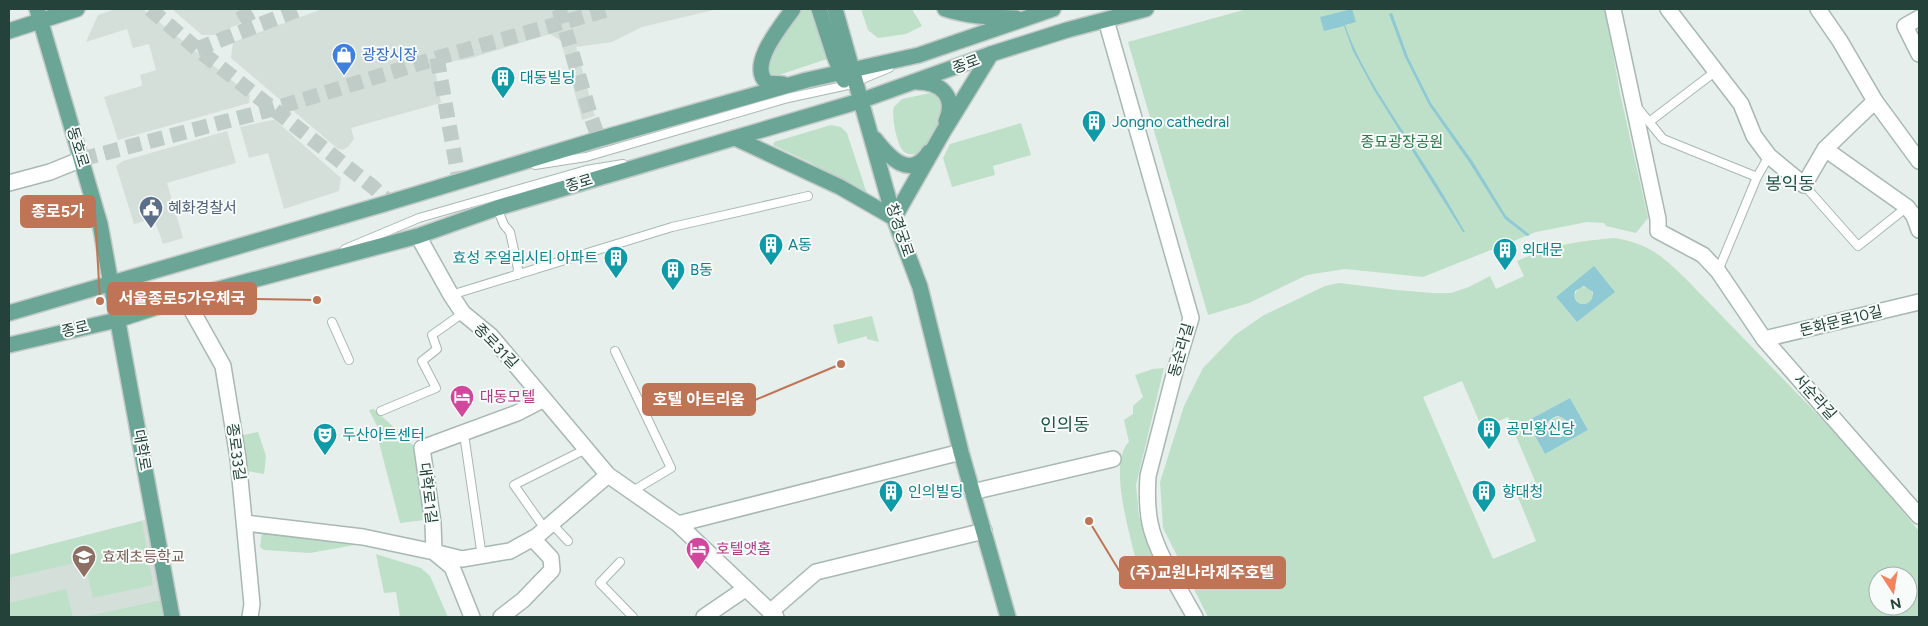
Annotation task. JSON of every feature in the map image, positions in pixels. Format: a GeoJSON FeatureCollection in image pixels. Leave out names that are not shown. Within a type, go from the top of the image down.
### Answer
{"type":"FeatureCollection","features":[{"type":"Feature","properties":{"kind":"main road"},"geometry":{"type":"LineString","coordinates":[[9,31],[39,14],[77,9]]}},
{"type":"Feature","properties":{"kind":"main road"},"geometry":{"type":"LineString","coordinates":[[793,9],[761,60],[760,70],[764,80],[772,84],[807,80]]}},
{"type":"Feature","properties":{"kind":"main road"},"geometry":{"type":"LineString","coordinates":[[819,9],[834,55],[849,77]]}},
{"type":"Feature","properties":{"kind":"main road","name":"창경궁로"},"geometry":{"type":"LineString","coordinates":[[835,9],[849,77],[860,101],[894,218],[920,287],[961,452],[1008,617]]}},
{"type":"Feature","properties":{"kind":"main road"},"geometry":{"type":"LineString","coordinates":[[945,9],[979,17],[1023,18]]}},
{"type":"Feature","properties":{"kind":"main road","name":"종로"},"geometry":{"type":"LineString","coordinates":[[9,313],[807,80],[849,77],[1053,9]]}},
{"type":"Feature","properties":{"kind":"main road","name":"종로"},"geometry":{"type":"LineString","coordinates":[[9,345],[117,320],[184,298],[418,236],[497,208],[860,101],[991,54],[1067,30],[1146,9]]}},
{"type":"Feature","properties":{"kind":"main road","name":"동호로"},"geometry":{"type":"LineString","coordinates":[[39,14],[100,224],[111,282]]}},
{"type":"Feature","properties":{"kind":"main road"},"geometry":{"type":"LineString","coordinates":[[735,138],[840,187],[894,218],[943,132],[991,54]]}},
{"type":"Feature","properties":{"kind":"main road"},"geometry":{"type":"LineString","coordinates":[[870,132],[896,163],[906,166],[915,164],[927,155],[947,120],[950,107],[945,92],[938,86],[932,83],[916,82]]}},
{"type":"Feature","properties":{"kind":"main road","name":"대학로"},"geometry":{"type":"LineString","coordinates":[[111,282],[172,617]]}},
{"type":"Feature","properties":{"kind":"street","name":"서순라길"},"geometry":{"type":"LineString","coordinates":[[1613,9],[1658,218],[1658,231],[1703,255],[1718,271],[1764,339],[1919,516]]}},
{"type":"Feature","properties":{"kind":"street"},"geometry":{"type":"LineString","coordinates":[[1668,9],[1741,104],[1754,136],[1769,156],[1804,184],[1825,149],[1875,101]]}},
{"type":"Feature","properties":{"kind":"street"},"geometry":{"type":"LineString","coordinates":[[1818,9],[1840,41],[1875,101],[1919,162]]}},
{"type":"Feature","properties":{"kind":"street"},"geometry":{"type":"LineString","coordinates":[[1919,18],[1905,26],[1919,54]]}},
{"type":"Feature","properties":{"kind":"street","name":"동순라길"},"geometry":{"type":"LineString","coordinates":[[1106,20],[1191,318],[1168,397],[1148,476],[1147,487],[1150,523],[1155,538],[1195,617]]}},
{"type":"Feature","properties":{"kind":"street"},"geometry":{"type":"LineString","coordinates":[[1825,149],[1915,216]]}},
{"type":"Feature","properties":{"kind":"street"},"geometry":{"type":"LineString","coordinates":[[9,183],[50,172],[82,159]]}},
{"type":"Feature","properties":{"kind":"street","name":"종로31길"},"geometry":{"type":"LineString","coordinates":[[418,236],[463,313],[490,336],[608,475],[678,524],[773,614]]}},
{"type":"Feature","properties":{"kind":"street","name":"종로33길"},"geometry":{"type":"LineString","coordinates":[[184,298],[223,366],[238,458],[245,523],[252,604],[250,617]]}},
{"type":"Feature","properties":{"kind":"street","name":"돈화문로10길"},"geometry":{"type":"LineString","coordinates":[[1764,339],[1919,302]]}},
{"type":"Feature","properties":{"kind":"street","name":"대학로1길"},"geometry":{"type":"LineString","coordinates":[[434,552],[433,523],[422,448],[517,413],[544,399]]}},
{"type":"Feature","properties":{"kind":"street"},"geometry":{"type":"LineString","coordinates":[[678,524],[961,452]]}},
{"type":"Feature","properties":{"kind":"street"},"geometry":{"type":"LineString","coordinates":[[972,492],[1113,459]]}},
{"type":"Feature","properties":{"kind":"street"},"geometry":{"type":"LineString","coordinates":[[245,523],[363,537],[462,559],[482,557],[510,551],[533,539],[608,475]]}},
{"type":"Feature","properties":{"kind":"street"},"geometry":{"type":"LineString","coordinates":[[773,614],[816,572],[984,531]]}},
{"type":"Feature","properties":{"kind":"street"},"geometry":{"type":"LineString","coordinates":[[501,617],[523,600],[552,570],[551,558],[533,539]]}},
{"type":"Feature","properties":{"kind":"street"},"geometry":{"type":"LineString","coordinates":[[434,552],[452,567],[472,617]]}},
{"type":"Feature","properties":{"kind":"street"},"geometry":{"type":"LineString","coordinates":[[704,617],[745,589]]}},
{"type":"Feature","properties":{"kind":"lane"},"geometry":{"type":"LineString","coordinates":[[1067,30],[1119,9]]}},
{"type":"Feature","properties":{"kind":"lane"},"geometry":{"type":"LineString","coordinates":[[1650,122],[1716,71]]}},
{"type":"Feature","properties":{"kind":"lane"},"geometry":{"type":"LineString","coordinates":[[480,174],[586,157],[788,98],[849,77]]}},
{"type":"Feature","properties":{"kind":"lane","name":"서순라길"},"geometry":{"type":"LineString","coordinates":[[1633,101],[1663,139],[1757,177]]}},
{"type":"Feature","properties":{"kind":"lane"},"geometry":{"type":"LineString","coordinates":[[1718,271],[1757,177],[1769,156]]}},
{"type":"Feature","properties":{"kind":"lane"},"geometry":{"type":"LineString","coordinates":[[309,264],[420,218],[586,170],[666,158]]}},
{"type":"Feature","properties":{"kind":"lane"},"geometry":{"type":"LineString","coordinates":[[1804,184],[1858,246],[1915,216]]}},
{"type":"Feature","properties":{"kind":"lane"},"geometry":{"type":"LineString","coordinates":[[451,295],[672,228],[808,196]]}},
{"type":"Feature","properties":{"kind":"lane"},"geometry":{"type":"LineString","coordinates":[[497,208],[504,225],[510,232],[518,269],[517,275]]}},
{"type":"Feature","properties":{"kind":"lane","name":"종로31길"},"geometry":{"type":"LineString","coordinates":[[381,411],[436,388],[422,361],[437,349],[432,335],[463,313]]}},
{"type":"Feature","properties":{"kind":"lane"},"geometry":{"type":"LineString","coordinates":[[332,322],[349,360]]}},
{"type":"Feature","properties":{"kind":"lane"},"geometry":{"type":"LineString","coordinates":[[614,351],[672,468],[631,492]]}},
{"type":"Feature","properties":{"kind":"lane"},"geometry":{"type":"LineString","coordinates":[[464,434],[482,557]]}},
{"type":"Feature","properties":{"kind":"lane"},"geometry":{"type":"LineString","coordinates":[[568,541],[549,526],[514,485],[586,449]]}},
{"type":"Feature","properties":{"kind":"lane"},"geometry":{"type":"LineString","coordinates":[[620,562],[600,583],[633,617]]}},
{"type":"Feature","properties":{"kind":"shaded area"},"geometry":{"type":"Polygon","coordinates":[[[115,9],[143,9],[250,95],[249,103],[118,140],[104,97],[141,86],[140,75],[156,70],[149,44],[133,48],[127,29],[86,42],[98,15],[115,9]]]}},
{"type":"Feature","properties":{"kind":"shaded area"},"geometry":{"type":"Polygon","coordinates":[[[172,9],[241,9],[247,20],[215,35],[202,35],[172,9]]]}},
{"type":"Feature","properties":{"kind":"shaded area","name":"광장시장"},"geometry":{"type":"Polygon","coordinates":[[[322,9],[718,9],[642,27],[612,42],[576,47],[595,116],[582,120],[561,41],[550,34],[468,59],[434,64],[441,103],[351,128],[354,139],[348,147],[342,150],[338,149],[231,58],[233,42],[322,9]]]}},
{"type":"Feature","properties":{"kind":"shaded area"},"geometry":{"type":"Polygon","coordinates":[[[275,120],[341,178],[339,191],[284,209],[268,153],[249,158],[240,127],[275,120]]]}},
{"type":"Feature","properties":{"kind":"shaded area"},"geometry":{"type":"Polygon","coordinates":[[[227,131],[236,163],[167,183],[183,238],[163,244],[154,218],[134,224],[116,166],[123,161],[227,131]]]}},
{"type":"Feature","properties":{"kind":"shaded area","name":"효제초등학교"},"geometry":{"type":"Polygon","coordinates":[[[148,519],[165,617],[9,617],[9,555],[148,519]]]}},
{"type":"Feature","properties":{"kind":"green space"},"geometry":{"type":"Polygon","coordinates":[[[804,9],[813,9],[827,59],[779,75],[771,74],[767,67],[768,60],[799,12],[804,9]]]}},
{"type":"Feature","properties":{"kind":"green space"},"geometry":{"type":"Polygon","coordinates":[[[861,9],[912,9],[922,26],[906,34],[878,38],[868,30],[861,9]]]}},
{"type":"Feature","properties":{"kind":"green space","name":"종묘광장공원"},"geometry":{"type":"Polygon","coordinates":[[[1247,9],[1605,9],[1620,93],[1648,218],[1636,233],[1606,226],[1604,223],[1587,222],[1536,232],[1423,277],[1345,269],[1307,275],[1249,303],[1208,315],[1128,42],[1247,9]]]}},
{"type":"Feature","properties":{"kind":"green space"},"geometry":{"type":"Polygon","coordinates":[[[935,92],[944,100],[942,115],[936,129],[918,154],[906,153],[901,148],[897,137],[893,116],[894,107],[902,99],[935,92]]]}},
{"type":"Feature","properties":{"kind":"green space"},"geometry":{"type":"Polygon","coordinates":[[[1021,123],[1031,155],[993,166],[995,175],[952,187],[943,158],[950,144],[1021,123]]]}},
{"type":"Feature","properties":{"kind":"green space"},"geometry":{"type":"Polygon","coordinates":[[[831,125],[841,127],[847,133],[867,194],[864,196],[811,163],[773,145],[774,142],[831,125]]]}},
{"type":"Feature","properties":{"kind":"green space"},"geometry":{"type":"Polygon","coordinates":[[[1615,238],[1627,240],[1646,247],[1669,263],[1851,449],[1919,531],[1919,617],[1208,617],[1163,528],[1160,482],[1184,406],[1203,368],[1235,335],[1264,315],[1325,286],[1339,283],[1397,290],[1451,293],[1469,287],[1490,276],[1496,289],[1524,276],[1517,261],[1554,247],[1577,242],[1615,238]],[[1594,267],[1556,297],[1577,322],[1614,292],[1594,267]],[[1462,381],[1423,397],[1493,559],[1536,541],[1515,490],[1535,481],[1508,417],[1482,428],[1462,381]],[[1570,398],[1527,421],[1545,454],[1588,430],[1570,398]]]}},
{"type":"Feature","properties":{"kind":"green space"},"geometry":{"type":"Polygon","coordinates":[[[1580,287],[1588,287],[1593,292],[1591,303],[1580,305],[1575,300],[1575,292],[1580,287]]]}},
{"type":"Feature","properties":{"kind":"green space"},"geometry":{"type":"Polygon","coordinates":[[[872,316],[879,342],[867,339],[867,336],[838,344],[833,325],[872,316]]]}},
{"type":"Feature","properties":{"kind":"green space"},"geometry":{"type":"Polygon","coordinates":[[[1164,368],[1136,485],[1139,516],[1155,556],[1135,556],[1125,514],[1120,480],[1120,465],[1123,452],[1129,442],[1124,420],[1133,414],[1133,406],[1143,397],[1135,375],[1153,369],[1164,368]]]}},
{"type":"Feature","properties":{"kind":"green space"},"geometry":{"type":"Polygon","coordinates":[[[374,409],[413,445],[417,452],[424,520],[400,523],[377,435],[381,434],[369,410],[374,409]]]}},
{"type":"Feature","properties":{"kind":"green space"},"geometry":{"type":"Polygon","coordinates":[[[1554,417],[1562,417],[1568,423],[1568,431],[1562,437],[1554,437],[1548,431],[1548,423],[1554,417]]]}},
{"type":"Feature","properties":{"kind":"green space"},"geometry":{"type":"Polygon","coordinates":[[[258,432],[266,456],[264,474],[247,471],[243,435],[258,432]]]}},
{"type":"Feature","properties":{"kind":"green space"},"geometry":{"type":"Polygon","coordinates":[[[142,521],[153,585],[93,598],[84,561],[9,578],[9,555],[142,521]]]}},
{"type":"Feature","properties":{"kind":"green space"},"geometry":{"type":"Polygon","coordinates":[[[262,532],[355,545],[310,553],[264,550],[260,547],[262,532]]]}},
{"type":"Feature","properties":{"kind":"green space"},"geometry":{"type":"Polygon","coordinates":[[[376,554],[421,568],[430,576],[448,617],[400,617],[396,592],[384,593],[376,554]]]}},
{"type":"Feature","properties":{"kind":"green space"},"geometry":{"type":"Polygon","coordinates":[[[66,589],[73,617],[9,617],[9,603],[66,589]]]}},
{"type":"Feature","properties":{"kind":"green space"},"geometry":{"type":"Polygon","coordinates":[[[162,600],[165,617],[88,617],[88,616],[162,600]]]}},
{"type":"Feature","properties":{"kind":"water"},"geometry":{"type":"Polygon","coordinates":[[[1352,9],[1356,22],[1345,25],[1360,60],[1465,232],[1463,232],[1374,90],[1353,51],[1344,26],[1324,31],[1320,17],[1352,9]]]}},
{"type":"Feature","properties":{"kind":"water"},"geometry":{"type":"Polygon","coordinates":[[[1392,13],[1408,57],[1431,103],[1473,162],[1506,216],[1530,235],[1527,236],[1505,219],[1469,162],[1429,105],[1405,57],[1389,14],[1392,13]]]}},
{"type":"Feature","properties":{"kind":"water"},"geometry":{"type":"Polygon","coordinates":[[[1594,266],[1615,292],[1577,322],[1556,297],[1594,266]],[[1584,286],[1575,291],[1576,301],[1587,304],[1592,298],[1593,292],[1584,286]]]}},
{"type":"Feature","properties":{"kind":"water"},"geometry":{"type":"Polygon","coordinates":[[[1570,398],[1588,430],[1545,454],[1527,421],[1570,398]],[[1558,416],[1551,419],[1547,424],[1550,433],[1559,437],[1564,436],[1568,426],[1567,421],[1558,416]]]}},
{"type":"Feature","properties":{"kind":"tunnel"},"geometry":{"type":"LineString","coordinates":[[150,9],[197,49],[373,187],[389,202]]}},
{"type":"Feature","properties":{"kind":"tunnel"},"geometry":{"type":"LineString","coordinates":[[242,9],[252,27]]}},
{"type":"Feature","properties":{"kind":"tunnel"},"geometry":{"type":"LineString","coordinates":[[197,49],[300,9]]}},
{"type":"Feature","properties":{"kind":"tunnel"},"geometry":{"type":"LineString","coordinates":[[559,9],[599,139]]}},
{"type":"Feature","properties":{"kind":"tunnel"},"geometry":{"type":"LineString","coordinates":[[82,159],[273,109],[437,58],[610,9]]}},
{"type":"Feature","properties":{"kind":"tunnel"},"geometry":{"type":"LineString","coordinates":[[437,58],[459,180]]}},
{"type":"Feature","properties":{"kind":"place","name":"광장시장"},"geometry":{"type":"Point","coordinates":[344,76]}},
{"type":"Feature","properties":{"kind":"place","name":"대동빌딩"},"geometry":{"type":"Point","coordinates":[503,99]}},
{"type":"Feature","properties":{"kind":"place","name":"Jongno cathedral"},"geometry":{"type":"Point","coordinates":[1094,143]}},
{"type":"Feature","properties":{"kind":"place","name":"혜화경찰서"},"geometry":{"type":"Point","coordinates":[151,229]}},
{"type":"Feature","properties":{"kind":"place","name":"A동"},"geometry":{"type":"Point","coordinates":[771,266]}},
{"type":"Feature","properties":{"kind":"place","name":"외대문"},"geometry":{"type":"Point","coordinates":[1505,271]}},
{"type":"Feature","properties":{"kind":"place","name":"효성 주얼리시티 아파트"},"geometry":{"type":"Point","coordinates":[616,279]}},
{"type":"Feature","properties":{"kind":"place","name":"B동"},"geometry":{"type":"Point","coordinates":[673,291]}},
{"type":"Feature","properties":{"kind":"place","name":"서울종로5가우체국"},"geometry":{"type":"Point","coordinates":[317,300]}},
{"type":"Feature","properties":{"kind":"place","name":"종로5가"},"geometry":{"type":"Point","coordinates":[100,301]}},
{"type":"Feature","properties":{"kind":"place","name":"호텔 아트리움"},"geometry":{"type":"Point","coordinates":[841,364]}},
{"type":"Feature","properties":{"kind":"place","name":"대동모텔"},"geometry":{"type":"Point","coordinates":[462,418]}},
{"type":"Feature","properties":{"kind":"place","name":"공민왕신당"},"geometry":{"type":"Point","coordinates":[1489,450]}},
{"type":"Feature","properties":{"kind":"place","name":"두산아트센터"},"geometry":{"type":"Point","coordinates":[325,456]}},
{"type":"Feature","properties":{"kind":"place","name":"인의빌딩"},"geometry":{"type":"Point","coordinates":[891,513]}},
{"type":"Feature","properties":{"kind":"place","name":"향대청"},"geometry":{"type":"Point","coordinates":[1484,513]}},
{"type":"Feature","properties":{"kind":"place","name":"(주)교원나라제주호텔"},"geometry":{"type":"Point","coordinates":[1089,521]}},
{"type":"Feature","properties":{"kind":"place","name":"호텔앳홈"},"geometry":{"type":"Point","coordinates":[698,570]}},
{"type":"Feature","properties":{"kind":"place","name":"효제초등학교"},"geometry":{"type":"Point","coordinates":[84,578]}},
{"type":"Feature","properties":{"kind":"district","name":"봉익동"},"geometry":{"type":"Point","coordinates":[1790,184]}},
{"type":"Feature","properties":{"kind":"district","name":"인의동"},"geometry":{"type":"Point","coordinates":[1065,425]}}]}
